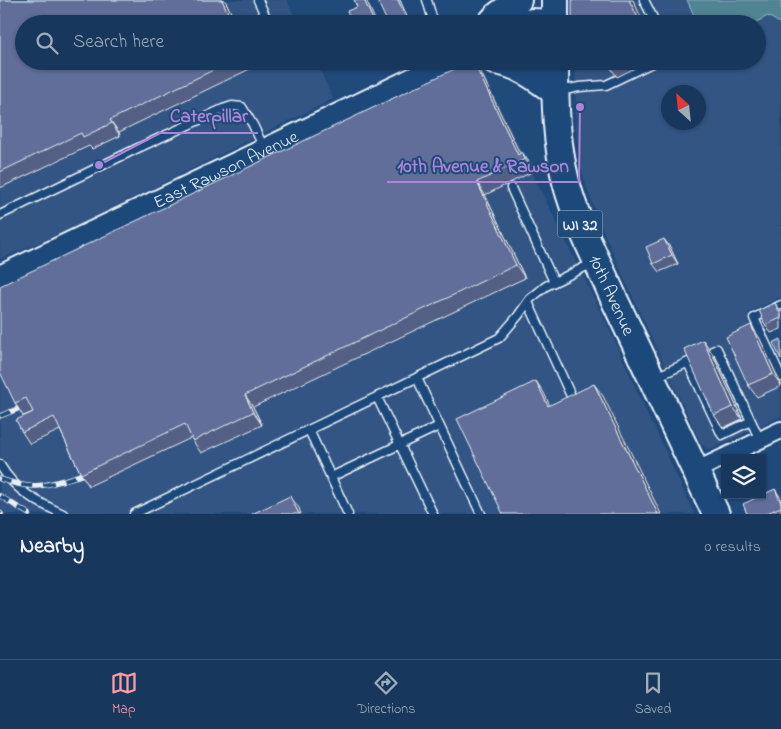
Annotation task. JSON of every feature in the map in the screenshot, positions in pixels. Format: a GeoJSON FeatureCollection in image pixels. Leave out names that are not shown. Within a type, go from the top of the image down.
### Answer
{"type":"FeatureCollection","features":[{"type":"Feature","properties":{"kind":"main road"},"geometry":{"type":"LineString","coordinates":[[498,15],[518,0]]}},
{"type":"Feature","properties":{"kind":"main road","name":"East Rawson Avenue"},"geometry":{"type":"LineString","coordinates":[[0,277],[432,70]]}},
{"type":"Feature","properties":{"kind":"main road"},"geometry":{"type":"LineString","coordinates":[[523,70],[555,92]]}},
{"type":"Feature","properties":{"kind":"main road","name":"10th Avenue"},"geometry":{"type":"LineString","coordinates":[[555,70],[559,141],[573,207],[716,514]]}},
{"type":"Feature","properties":{"kind":"street"},"geometry":{"type":"LineString","coordinates":[[695,471],[781,430]]}},
{"type":"Feature","properties":{"kind":"lane"},"geometry":{"type":"LineString","coordinates":[[258,0],[265,15]]}},
{"type":"Feature","properties":{"kind":"lane"},"geometry":{"type":"LineString","coordinates":[[427,0],[431,15]]}},
{"type":"Feature","properties":{"kind":"lane"},"geometry":{"type":"LineString","coordinates":[[644,0],[652,15]]}},
{"type":"Feature","properties":{"kind":"lane"},"geometry":{"type":"LineString","coordinates":[[555,92],[579,87],[606,85],[637,70]]}},
{"type":"Feature","properties":{"kind":"lane"},"geometry":{"type":"LineString","coordinates":[[0,215],[223,108],[232,106],[242,107],[265,150]]}},
{"type":"Feature","properties":{"kind":"lane"},"geometry":{"type":"LineString","coordinates":[[511,188],[554,282]]}},
{"type":"Feature","properties":{"kind":"lane"},"geometry":{"type":"LineString","coordinates":[[134,514],[499,338],[528,302],[546,286],[597,261]]}},
{"type":"Feature","properties":{"kind":"lane"},"geometry":{"type":"LineString","coordinates":[[528,302],[571,396]]}},
{"type":"Feature","properties":{"kind":"lane"},"geometry":{"type":"LineString","coordinates":[[781,305],[754,318],[781,377]]}},
{"type":"Feature","properties":{"kind":"lane"},"geometry":{"type":"LineString","coordinates":[[652,379],[717,349],[760,440]]}},
{"type":"Feature","properties":{"kind":"lane"},"geometry":{"type":"LineString","coordinates":[[688,362],[722,435],[751,421]]}},
{"type":"Feature","properties":{"kind":"lane"},"geometry":{"type":"LineString","coordinates":[[417,378],[481,514]]}},
{"type":"Feature","properties":{"kind":"lane"},"geometry":{"type":"LineString","coordinates":[[377,397],[433,514]]}},
{"type":"Feature","properties":{"kind":"lane"},"geometry":{"type":"LineString","coordinates":[[331,477],[439,426]]}},
{"type":"Feature","properties":{"kind":"lane"},"geometry":{"type":"LineString","coordinates":[[308,430],[348,514]]}},
{"type":"Feature","properties":{"kind":"lane"},"geometry":{"type":"LineString","coordinates":[[0,465],[12,483],[31,498],[63,514]]}},
{"type":"Feature","properties":{"kind":"shaded area"},"geometry":{"type":"Polygon","coordinates":[[[0,0],[287,0],[294,15],[15,15],[15,70],[320,70],[333,99],[64,232],[0,259],[0,0]]]}},
{"type":"Feature","properties":{"kind":"shaded area"},"geometry":{"type":"Polygon","coordinates":[[[574,0],[687,0],[694,15],[574,15],[574,0]]]}},
{"type":"Feature","properties":{"kind":"shaded area"},"geometry":{"type":"Polygon","coordinates":[[[768,16],[781,24],[781,297],[748,313],[781,385],[781,416],[714,448],[706,449],[700,442],[601,226],[587,189],[578,148],[575,70],[766,70],[766,17],[768,16]]]}},
{"type":"Feature","properties":{"kind":"shaded area"},"geometry":{"type":"Polygon","coordinates":[[[474,70],[481,70],[613,337],[694,514],[0,514],[0,297],[474,70]]]}},
{"type":"Feature","properties":{"kind":"green space"},"geometry":{"type":"Polygon","coordinates":[[[687,0],[781,0],[781,24],[768,16],[766,17],[766,15],[694,15],[687,0]]]}},
{"type":"Feature","properties":{"kind":"building"},"geometry":{"type":"Polygon","coordinates":[[[0,0],[222,0],[229,15],[15,15],[15,70],[213,70],[110,120],[112,123],[83,137],[81,133],[0,172],[0,0]]]}},
{"type":"Feature","properties":{"kind":"building"},"geometry":{"type":"Polygon","coordinates":[[[354,0],[364,0],[371,15],[349,15],[347,11],[357,7],[354,0]]]}},
{"type":"Feature","properties":{"kind":"building"},"geometry":{"type":"Polygon","coordinates":[[[377,0],[398,0],[404,15],[384,15],[377,0]]]}},
{"type":"Feature","properties":{"kind":"building"},"geometry":{"type":"Polygon","coordinates":[[[572,0],[629,0],[636,15],[572,15],[572,0]]]}},
{"type":"Feature","properties":{"kind":"building"},"geometry":{"type":"Polygon","coordinates":[[[452,70],[477,70],[518,155],[522,152],[525,159],[477,182],[516,265],[245,395],[253,412],[193,441],[185,424],[81,474],[54,417],[22,432],[16,420],[33,412],[26,398],[15,403],[0,372],[0,286],[452,70]]]}},
{"type":"Feature","properties":{"kind":"building"},"geometry":{"type":"Polygon","coordinates":[[[664,239],[672,255],[653,264],[646,247],[664,239]]]}},
{"type":"Feature","properties":{"kind":"building"},"geometry":{"type":"Polygon","coordinates":[[[775,303],[781,318],[765,325],[759,310],[775,303]]]}},
{"type":"Feature","properties":{"kind":"building"},"geometry":{"type":"Polygon","coordinates":[[[751,325],[773,374],[748,385],[726,337],[751,325]]]}},
{"type":"Feature","properties":{"kind":"building"},"geometry":{"type":"Polygon","coordinates":[[[781,339],[781,359],[773,343],[781,339]]]}},
{"type":"Feature","properties":{"kind":"building"},"geometry":{"type":"Polygon","coordinates":[[[703,340],[733,407],[714,415],[684,349],[703,340]]]}},
{"type":"Feature","properties":{"kind":"building"},"geometry":{"type":"Polygon","coordinates":[[[536,381],[548,406],[594,384],[658,514],[503,514],[457,419],[536,381]]]}},
{"type":"Feature","properties":{"kind":"building"},"geometry":{"type":"Polygon","coordinates":[[[775,489],[781,507],[765,514],[747,514],[743,504],[754,499],[766,499],[766,493],[775,489]]]}},
{"type":"Feature","properties":{"kind":"building"},"geometry":{"type":"Polygon","coordinates":[[[290,496],[299,514],[252,514],[290,496]]]}},
{"type":"Feature","properties":{"kind":"railway"},"geometry":{"type":"LineString","coordinates":[[0,416],[20,408]]}},
{"type":"Feature","properties":{"kind":"railway"},"geometry":{"type":"LineString","coordinates":[[0,479],[16,484],[38,486],[84,474]]}},
{"type":"Feature","properties":{"kind":"railway"},"geometry":{"type":"LineString","coordinates":[[0,496],[29,514]]}},
{"type":"Feature","properties":{"kind":"place","name":"10th Avenue & Rawson"},"geometry":{"type":"Point","coordinates":[580,107]}},
{"type":"Feature","properties":{"kind":"place","name":"Caterpillar"},"geometry":{"type":"Point","coordinates":[99,165]}}]}
